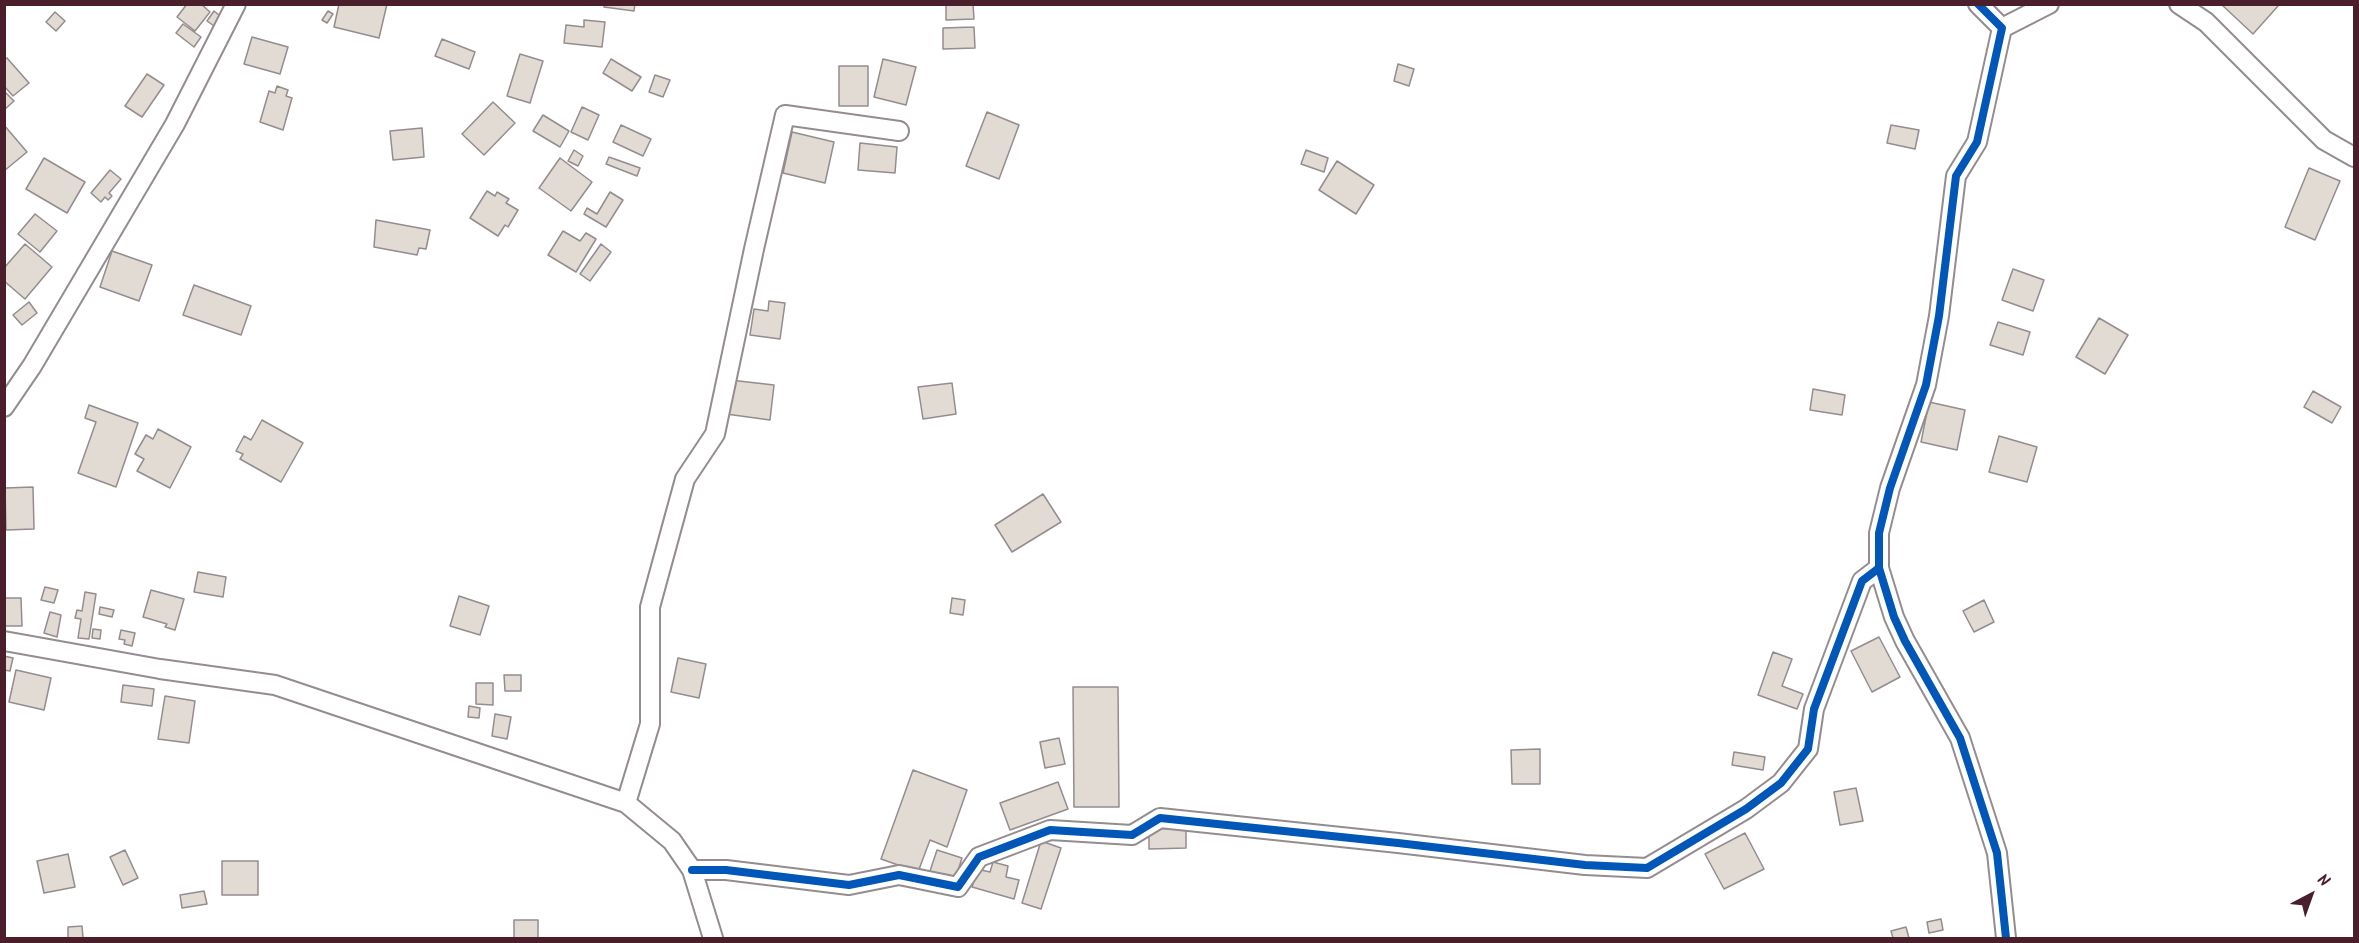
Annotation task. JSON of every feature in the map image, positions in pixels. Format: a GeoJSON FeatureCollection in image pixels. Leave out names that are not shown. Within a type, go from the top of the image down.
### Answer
{"type":"FeatureCollection","features":[{"type":"Feature","properties":{"kind":"street"},"geometry":{"type":"LineString","coordinates":[[4,407],[32,366],[175,124],[236,4]]}},
{"type":"Feature","properties":{"kind":"street"},"geometry":{"type":"LineString","coordinates":[[1978,4],[2002,28]]}},
{"type":"Feature","properties":{"kind":"street"},"geometry":{"type":"LineString","coordinates":[[2002,28],[2049,4]]}},
{"type":"Feature","properties":{"kind":"street"},"geometry":{"type":"LineString","coordinates":[[2179,4],[2206,22],[2324,140],[2355,156]]}},
{"type":"Feature","properties":{"kind":"street"},"geometry":{"type":"LineString","coordinates":[[2002,28],[1977,142],[1956,176],[1940,316],[1926,385],[1890,488],[1879,533],[1879,568],[1894,617],[1960,738],[1997,853],[2006,939]]}},
{"type":"Feature","properties":{"kind":"street"},"geometry":{"type":"LineString","coordinates":[[626,804],[650,724],[650,607],[685,479],[715,434],[748,273],[785,115],[899,131]]}},
{"type":"Feature","properties":{"kind":"street"},"geometry":{"type":"LineString","coordinates":[[692,870],[726,870],[849,885],[899,875],[958,887],[979,856],[1050,830],[1132,835],[1160,818],[1387,841],[1585,865],[1647,868],[1746,809],[1781,783],[1808,749],[1814,709],[1862,581],[1879,568]]}},
{"type":"Feature","properties":{"kind":"street"},"geometry":{"type":"LineString","coordinates":[[4,641],[160,669],[275,685],[626,804],[672,842],[692,870],[713,939]]}},
{"type":"Feature","properties":{"kind":"building"},"geometry":{"type":"Polygon","coordinates":[[[187,4],[201,4],[210,12],[195,31],[177,17],[187,4]]]}},
{"type":"Feature","properties":{"kind":"building"},"geometry":{"type":"Polygon","coordinates":[[[339,4],[387,4],[379,38],[334,27],[339,4]]]}},
{"type":"Feature","properties":{"kind":"building"},"geometry":{"type":"Polygon","coordinates":[[[605,4],[635,4],[634,11],[604,7],[605,4]]]}},
{"type":"Feature","properties":{"kind":"building"},"geometry":{"type":"Polygon","coordinates":[[[946,4],[973,4],[974,19],[946,20],[946,4]]]}},
{"type":"Feature","properties":{"kind":"building"},"geometry":{"type":"Polygon","coordinates":[[[2221,4],[2276,4],[2278,6],[2253,34],[2221,4]]]}},
{"type":"Feature","properties":{"kind":"building"},"geometry":{"type":"Polygon","coordinates":[[[214,11],[224,19],[217,28],[207,21],[214,11]]]}},
{"type":"Feature","properties":{"kind":"building"},"geometry":{"type":"Polygon","coordinates":[[[328,11],[333,14],[327,23],[322,20],[328,11]]]}},
{"type":"Feature","properties":{"kind":"building"},"geometry":{"type":"Polygon","coordinates":[[[55,12],[65,21],[56,31],[46,22],[55,12]]]}},
{"type":"Feature","properties":{"kind":"building"},"geometry":{"type":"Polygon","coordinates":[[[584,20],[605,22],[602,47],[564,43],[566,25],[584,27],[584,20]]]}},
{"type":"Feature","properties":{"kind":"building"},"geometry":{"type":"Polygon","coordinates":[[[183,24],[201,37],[194,47],[176,33],[183,24]]]}},
{"type":"Feature","properties":{"kind":"building"},"geometry":{"type":"Polygon","coordinates":[[[974,27],[975,48],[943,49],[943,28],[974,27]]]}},
{"type":"Feature","properties":{"kind":"building"},"geometry":{"type":"Polygon","coordinates":[[[252,37],[288,47],[280,74],[244,64],[252,37]]]}},
{"type":"Feature","properties":{"kind":"building"},"geometry":{"type":"Polygon","coordinates":[[[442,39],[475,52],[469,69],[435,56],[442,39]]]}},
{"type":"Feature","properties":{"kind":"building"},"geometry":{"type":"Polygon","coordinates":[[[520,54],[543,61],[530,103],[507,96],[520,54]]]}},
{"type":"Feature","properties":{"kind":"building"},"geometry":{"type":"Polygon","coordinates":[[[7,58],[29,83],[13,96],[4,86],[4,60],[7,58]]]}},
{"type":"Feature","properties":{"kind":"building"},"geometry":{"type":"Polygon","coordinates":[[[611,59],[641,77],[632,91],[603,73],[611,59]]]}},
{"type":"Feature","properties":{"kind":"building"},"geometry":{"type":"Polygon","coordinates":[[[883,59],[916,67],[906,105],[874,97],[883,59]]]}},
{"type":"Feature","properties":{"kind":"building"},"geometry":{"type":"Polygon","coordinates":[[[1398,64],[1414,69],[1409,86],[1394,81],[1398,64]]]}},
{"type":"Feature","properties":{"kind":"building"},"geometry":{"type":"Polygon","coordinates":[[[839,66],[868,66],[868,106],[839,106],[839,66]]]}},
{"type":"Feature","properties":{"kind":"building"},"geometry":{"type":"Polygon","coordinates":[[[147,74],[164,85],[142,117],[125,106],[147,74]]]}},
{"type":"Feature","properties":{"kind":"building"},"geometry":{"type":"Polygon","coordinates":[[[655,75],[670,80],[663,97],[649,92],[655,75]]]}},
{"type":"Feature","properties":{"kind":"building"},"geometry":{"type":"Polygon","coordinates":[[[277,86],[288,90],[286,96],[292,98],[283,130],[260,122],[269,91],[275,93],[277,86]]]}},
{"type":"Feature","properties":{"kind":"building"},"geometry":{"type":"Polygon","coordinates":[[[4,91],[14,101],[4,110],[4,91]]]}},
{"type":"Feature","properties":{"kind":"building"},"geometry":{"type":"Polygon","coordinates":[[[493,102],[515,123],[484,155],[462,134],[493,102]]]}},
{"type":"Feature","properties":{"kind":"building"},"geometry":{"type":"Polygon","coordinates":[[[582,107],[599,115],[588,140],[571,132],[582,107]]]}},
{"type":"Feature","properties":{"kind":"building"},"geometry":{"type":"Polygon","coordinates":[[[987,112],[1019,125],[999,179],[966,166],[987,112]]]}},
{"type":"Feature","properties":{"kind":"building"},"geometry":{"type":"Polygon","coordinates":[[[543,115],[569,131],[560,147],[533,131],[543,115]]]}},
{"type":"Feature","properties":{"kind":"building"},"geometry":{"type":"Polygon","coordinates":[[[4,125],[27,152],[4,171],[4,125]]]}},
{"type":"Feature","properties":{"kind":"building"},"geometry":{"type":"Polygon","coordinates":[[[621,125],[651,139],[643,156],[613,142],[621,125]]]}},
{"type":"Feature","properties":{"kind":"building"},"geometry":{"type":"Polygon","coordinates":[[[1891,125],[1919,130],[1915,149],[1887,143],[1891,125]]]}},
{"type":"Feature","properties":{"kind":"building"},"geometry":{"type":"Polygon","coordinates":[[[422,128],[424,157],[393,160],[390,131],[422,128]]]}},
{"type":"Feature","properties":{"kind":"building"},"geometry":{"type":"Polygon","coordinates":[[[792,132],[834,142],[825,183],[783,173],[792,132]]]}},
{"type":"Feature","properties":{"kind":"building"},"geometry":{"type":"Polygon","coordinates":[[[860,143],[897,147],[895,173],[858,170],[860,143]]]}},
{"type":"Feature","properties":{"kind":"building"},"geometry":{"type":"Polygon","coordinates":[[[574,150],[583,156],[578,166],[568,161],[574,150]]]}},
{"type":"Feature","properties":{"kind":"building"},"geometry":{"type":"Polygon","coordinates":[[[1306,150],[1328,158],[1324,172],[1301,164],[1306,150]]]}},
{"type":"Feature","properties":{"kind":"building"},"geometry":{"type":"Polygon","coordinates":[[[609,157],[640,168],[637,176],[606,164],[609,157]]]}},
{"type":"Feature","properties":{"kind":"building"},"geometry":{"type":"Polygon","coordinates":[[[44,158],[85,182],[67,213],[26,189],[44,158]]]}},
{"type":"Feature","properties":{"kind":"building"},"geometry":{"type":"Polygon","coordinates":[[[560,158],[592,182],[571,211],[539,188],[560,158]]]}},
{"type":"Feature","properties":{"kind":"building"},"geometry":{"type":"Polygon","coordinates":[[[1337,161],[1374,185],[1356,214],[1319,190],[1337,161]]]}},
{"type":"Feature","properties":{"kind":"building"},"geometry":{"type":"Polygon","coordinates":[[[2309,168],[2340,181],[2315,240],[2285,227],[2309,168]]]}},
{"type":"Feature","properties":{"kind":"building"},"geometry":{"type":"Polygon","coordinates":[[[110,170],[121,179],[109,193],[112,196],[108,200],[105,197],[101,202],[91,193],[110,170]]]}},
{"type":"Feature","properties":{"kind":"building"},"geometry":{"type":"Polygon","coordinates":[[[487,191],[495,196],[497,192],[509,199],[506,203],[518,210],[508,227],[505,225],[498,236],[470,218],[487,191]]]}},
{"type":"Feature","properties":{"kind":"building"},"geometry":{"type":"Polygon","coordinates":[[[610,192],[623,200],[606,227],[584,214],[587,208],[597,214],[610,192]]]}},
{"type":"Feature","properties":{"kind":"building"},"geometry":{"type":"Polygon","coordinates":[[[35,214],[57,231],[40,252],[18,234],[35,214]]]}},
{"type":"Feature","properties":{"kind":"building"},"geometry":{"type":"Polygon","coordinates":[[[376,220],[430,230],[426,249],[419,248],[417,255],[374,247],[376,220]]]}},
{"type":"Feature","properties":{"kind":"building"},"geometry":{"type":"Polygon","coordinates":[[[563,231],[580,241],[586,233],[596,239],[576,272],[548,255],[563,231]]]}},
{"type":"Feature","properties":{"kind":"building"},"geometry":{"type":"Polygon","coordinates":[[[25,244],[52,267],[25,299],[4,281],[4,268],[25,244]]]}},
{"type":"Feature","properties":{"kind":"building"},"geometry":{"type":"Polygon","coordinates":[[[601,244],[611,252],[590,281],[580,274],[601,244]]]}},
{"type":"Feature","properties":{"kind":"building"},"geometry":{"type":"Polygon","coordinates":[[[112,251],[152,265],[139,301],[100,287],[112,251]]]}},
{"type":"Feature","properties":{"kind":"building"},"geometry":{"type":"Polygon","coordinates":[[[2013,269],[2044,280],[2033,311],[2002,300],[2013,269]]]}},
{"type":"Feature","properties":{"kind":"building"},"geometry":{"type":"Polygon","coordinates":[[[194,285],[251,306],[241,335],[183,315],[194,285]]]}},
{"type":"Feature","properties":{"kind":"building"},"geometry":{"type":"Polygon","coordinates":[[[769,301],[785,303],[780,339],[750,335],[754,309],[768,311],[769,301]]]}},
{"type":"Feature","properties":{"kind":"building"},"geometry":{"type":"Polygon","coordinates":[[[29,302],[37,313],[22,325],[13,315],[29,302]]]}},
{"type":"Feature","properties":{"kind":"building"},"geometry":{"type":"Polygon","coordinates":[[[2099,318],[2128,335],[2105,374],[2076,357],[2099,318]]]}},
{"type":"Feature","properties":{"kind":"building"},"geometry":{"type":"Polygon","coordinates":[[[1998,322],[2030,332],[2023,355],[1990,345],[1998,322]]]}},
{"type":"Feature","properties":{"kind":"building"},"geometry":{"type":"Polygon","coordinates":[[[730,380],[774,385],[770,420],[726,414],[730,380]]]}},
{"type":"Feature","properties":{"kind":"building"},"geometry":{"type":"Polygon","coordinates":[[[952,383],[956,414],[923,419],[918,387],[952,383]]]}},
{"type":"Feature","properties":{"kind":"building"},"geometry":{"type":"Polygon","coordinates":[[[1813,389],[1845,395],[1842,415],[1810,410],[1813,389]]]}},
{"type":"Feature","properties":{"kind":"building"},"geometry":{"type":"Polygon","coordinates":[[[2313,391],[2341,407],[2332,423],[2304,407],[2313,391]]]}},
{"type":"Feature","properties":{"kind":"building"},"geometry":{"type":"Polygon","coordinates":[[[1929,402],[1965,410],[1957,450],[1921,442],[1929,402]]]}},
{"type":"Feature","properties":{"kind":"building"},"geometry":{"type":"Polygon","coordinates":[[[89,405],[138,423],[116,487],[78,473],[96,422],[85,418],[89,405]]]}},
{"type":"Feature","properties":{"kind":"building"},"geometry":{"type":"Polygon","coordinates":[[[262,420],[303,443],[281,482],[240,459],[243,454],[236,451],[244,436],[251,440],[262,420]]]}},
{"type":"Feature","properties":{"kind":"building"},"geometry":{"type":"Polygon","coordinates":[[[158,429],[191,447],[170,488],[137,471],[144,459],[135,454],[146,435],[153,439],[158,429]]]}},
{"type":"Feature","properties":{"kind":"building"},"geometry":{"type":"Polygon","coordinates":[[[1999,436],[2037,447],[2027,482],[1989,472],[1999,436]]]}},
{"type":"Feature","properties":{"kind":"building"},"geometry":{"type":"Polygon","coordinates":[[[33,487],[34,529],[6,530],[5,488],[33,487]]]}},
{"type":"Feature","properties":{"kind":"building"},"geometry":{"type":"Polygon","coordinates":[[[1043,494],[1061,522],[1012,552],[995,525],[1043,494]]]}},
{"type":"Feature","properties":{"kind":"building"},"geometry":{"type":"Polygon","coordinates":[[[198,572],[226,577],[223,597],[194,592],[198,572]]]}},
{"type":"Feature","properties":{"kind":"building"},"geometry":{"type":"Polygon","coordinates":[[[45,587],[58,590],[54,603],[41,600],[45,587]]]}},
{"type":"Feature","properties":{"kind":"building"},"geometry":{"type":"Polygon","coordinates":[[[151,590],[184,599],[175,630],[165,627],[167,624],[143,617],[151,590]]]}},
{"type":"Feature","properties":{"kind":"building"},"geometry":{"type":"Polygon","coordinates":[[[85,592],[96,594],[89,639],[78,638],[81,619],[75,618],[77,610],[82,611],[85,592]]]}},
{"type":"Feature","properties":{"kind":"building"},"geometry":{"type":"Polygon","coordinates":[[[459,596],[489,606],[480,635],[450,626],[459,596]]]}},
{"type":"Feature","properties":{"kind":"building"},"geometry":{"type":"Polygon","coordinates":[[[4,598],[21,598],[22,626],[5,626],[4,598]]]}},
{"type":"Feature","properties":{"kind":"building"},"geometry":{"type":"Polygon","coordinates":[[[952,598],[965,600],[963,615],[950,613],[952,598]]]}},
{"type":"Feature","properties":{"kind":"building"},"geometry":{"type":"Polygon","coordinates":[[[1984,600],[1994,622],[1974,632],[1963,611],[1984,600]]]}},
{"type":"Feature","properties":{"kind":"building"},"geometry":{"type":"Polygon","coordinates":[[[100,607],[114,610],[112,617],[99,614],[100,607]]]}},
{"type":"Feature","properties":{"kind":"building"},"geometry":{"type":"Polygon","coordinates":[[[50,612],[61,615],[57,637],[44,633],[50,612]]]}},
{"type":"Feature","properties":{"kind":"building"},"geometry":{"type":"Polygon","coordinates":[[[93,629],[101,630],[100,639],[92,638],[93,629]]]}},
{"type":"Feature","properties":{"kind":"building"},"geometry":{"type":"Polygon","coordinates":[[[121,630],[135,633],[132,646],[124,644],[125,640],[119,639],[121,630]]]}},
{"type":"Feature","properties":{"kind":"building"},"geometry":{"type":"Polygon","coordinates":[[[1879,637],[1900,677],[1872,692],[1851,651],[1879,637]]]}},
{"type":"Feature","properties":{"kind":"building"},"geometry":{"type":"Polygon","coordinates":[[[1773,652],[1792,659],[1782,686],[1803,694],[1797,709],[1758,695],[1773,652]]]}},
{"type":"Feature","properties":{"kind":"building"},"geometry":{"type":"Polygon","coordinates":[[[4,656],[13,658],[10,671],[4,670],[4,656]]]}},
{"type":"Feature","properties":{"kind":"building"},"geometry":{"type":"Polygon","coordinates":[[[678,658],[706,664],[699,698],[671,692],[678,658]]]}},
{"type":"Feature","properties":{"kind":"building"},"geometry":{"type":"Polygon","coordinates":[[[16,670],[51,678],[44,710],[9,702],[16,670]]]}},
{"type":"Feature","properties":{"kind":"building"},"geometry":{"type":"Polygon","coordinates":[[[504,675],[521,675],[521,691],[505,691],[504,675]]]}},
{"type":"Feature","properties":{"kind":"building"},"geometry":{"type":"Polygon","coordinates":[[[476,683],[493,683],[493,705],[476,704],[476,683]]]}},
{"type":"Feature","properties":{"kind":"building"},"geometry":{"type":"Polygon","coordinates":[[[123,685],[154,689],[152,706],[121,702],[123,685]]]}},
{"type":"Feature","properties":{"kind":"building"},"geometry":{"type":"Polygon","coordinates":[[[1073,687],[1118,687],[1119,807],[1074,807],[1073,687]]]}},
{"type":"Feature","properties":{"kind":"building"},"geometry":{"type":"Polygon","coordinates":[[[165,696],[195,701],[189,743],[158,739],[165,696]]]}},
{"type":"Feature","properties":{"kind":"building"},"geometry":{"type":"Polygon","coordinates":[[[469,706],[480,708],[479,718],[468,717],[469,706]]]}},
{"type":"Feature","properties":{"kind":"building"},"geometry":{"type":"Polygon","coordinates":[[[495,714],[511,717],[507,739],[492,736],[495,714]]]}},
{"type":"Feature","properties":{"kind":"building"},"geometry":{"type":"Polygon","coordinates":[[[1059,738],[1065,764],[1045,768],[1040,742],[1059,738]]]}},
{"type":"Feature","properties":{"kind":"building"},"geometry":{"type":"Polygon","coordinates":[[[1540,749],[1540,784],[1512,784],[1511,750],[1540,749]]]}},
{"type":"Feature","properties":{"kind":"building"},"geometry":{"type":"Polygon","coordinates":[[[1734,752],[1765,757],[1763,770],[1732,765],[1734,752]]]}},
{"type":"Feature","properties":{"kind":"building"},"geometry":{"type":"Polygon","coordinates":[[[913,770],[967,790],[947,847],[930,840],[918,872],[881,859],[913,770]]]}},
{"type":"Feature","properties":{"kind":"building"},"geometry":{"type":"Polygon","coordinates":[[[1058,782],[1068,809],[1010,830],[1000,803],[1058,782]]]}},
{"type":"Feature","properties":{"kind":"building"},"geometry":{"type":"Polygon","coordinates":[[[1856,788],[1863,821],[1840,825],[1834,792],[1856,788]]]}},
{"type":"Feature","properties":{"kind":"building"},"geometry":{"type":"Polygon","coordinates":[[[1186,828],[1186,848],[1149,849],[1149,829],[1186,828]]]}},
{"type":"Feature","properties":{"kind":"building"},"geometry":{"type":"Polygon","coordinates":[[[1745,833],[1764,869],[1724,889],[1705,854],[1745,833]]]}},
{"type":"Feature","properties":{"kind":"building"},"geometry":{"type":"Polygon","coordinates":[[[1041,841],[1061,848],[1041,909],[1022,903],[1041,841]]]}},
{"type":"Feature","properties":{"kind":"building"},"geometry":{"type":"Polygon","coordinates":[[[125,850],[138,878],[123,885],[110,857],[125,850]]]}},
{"type":"Feature","properties":{"kind":"building"},"geometry":{"type":"Polygon","coordinates":[[[937,850],[962,858],[954,883],[929,874],[937,850]]]}},
{"type":"Feature","properties":{"kind":"building"},"geometry":{"type":"Polygon","coordinates":[[[68,854],[75,887],[44,893],[37,861],[68,854]]]}},
{"type":"Feature","properties":{"kind":"building"},"geometry":{"type":"Polygon","coordinates":[[[222,861],[258,861],[258,895],[222,895],[222,861]]]}},
{"type":"Feature","properties":{"kind":"building"},"geometry":{"type":"Polygon","coordinates":[[[993,862],[1008,866],[1006,877],[1019,880],[1014,899],[972,887],[977,869],[990,872],[993,862]]]}},
{"type":"Feature","properties":{"kind":"building"},"geometry":{"type":"Polygon","coordinates":[[[204,891],[207,904],[182,908],[180,895],[204,891]]]}},
{"type":"Feature","properties":{"kind":"building"},"geometry":{"type":"Polygon","coordinates":[[[1941,919],[1943,930],[1929,933],[1927,922],[1941,919]]]}},
{"type":"Feature","properties":{"kind":"building"},"geometry":{"type":"Polygon","coordinates":[[[514,920],[538,920],[538,938],[514,938],[514,920]]]}},
{"type":"Feature","properties":{"kind":"building"},"geometry":{"type":"Polygon","coordinates":[[[82,926],[83,938],[68,938],[68,927],[82,926]]]}},
{"type":"Feature","properties":{"kind":"building"},"geometry":{"type":"Polygon","coordinates":[[[1906,927],[1909,938],[1893,938],[1891,931],[1906,927]]]}},
{"type":"Feature","properties":{"kind":"cycle path"},"geometry":{"type":"LineString","coordinates":[[1978,4],[2002,28],[1977,142],[1956,176],[1939,316],[1926,385],[1890,488],[1879,533],[1879,568],[1894,617],[1905,641],[1960,738],[1997,853],[2006,938]]}},
{"type":"Feature","properties":{"kind":"cycle path"},"geometry":{"type":"LineString","coordinates":[[692,870],[726,870],[849,885],[899,875],[958,887],[979,857],[1050,830],[1132,835],[1160,818],[1585,865],[1647,868],[1746,809],[1781,783],[1808,749],[1814,709],[1862,581],[1879,568]]}}]}
